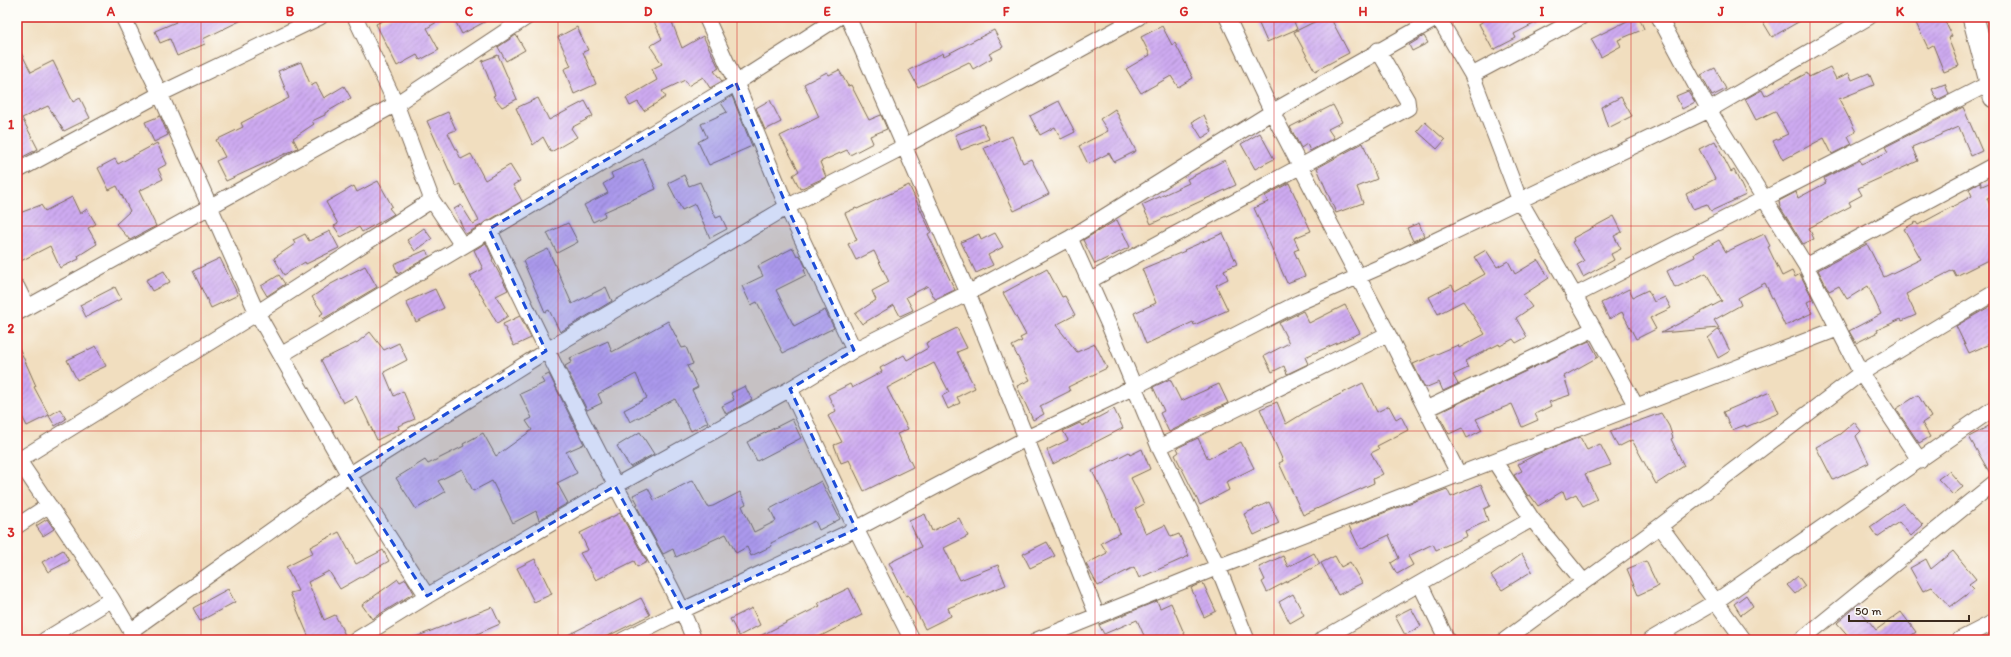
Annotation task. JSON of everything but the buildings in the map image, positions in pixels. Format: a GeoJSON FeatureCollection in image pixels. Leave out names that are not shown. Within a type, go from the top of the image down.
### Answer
{"type":"FeatureCollection","features":[{"type":"Feature","properties":{"kind":"street"},"geometry":{"type":"LineString","coordinates":[[123,17],[160,94],[208,207],[257,312],[349,475],[427,596]]}},
{"type":"Feature","properties":{"kind":"street"},"geometry":{"type":"LineString","coordinates":[[17,171],[160,94],[320,17]]}},
{"type":"Feature","properties":{"kind":"street"},"geometry":{"type":"LineString","coordinates":[[355,17],[396,104],[432,200],[462,245]]}},
{"type":"Feature","properties":{"kind":"street"},"geometry":{"type":"LineString","coordinates":[[17,287],[22,310],[396,104],[527,17]]}},
{"type":"Feature","properties":{"kind":"street"},"geometry":{"type":"LineString","coordinates":[[706,17],[736,83],[786,207],[854,350]]}},
{"type":"Feature","properties":{"kind":"street"},"geometry":{"type":"LineString","coordinates":[[280,354],[736,83],[839,17]]}},
{"type":"Feature","properties":{"kind":"street"},"geometry":{"type":"LineString","coordinates":[[848,17],[968,293],[1028,438],[1097,615]]}},
{"type":"Feature","properties":{"kind":"street"},"geometry":{"type":"LineString","coordinates":[[432,200],[257,312],[18,459],[112,599],[134,635],[349,475],[546,351],[786,207],[904,147],[1139,17]]}},
{"type":"Feature","properties":{"kind":"street"},"geometry":{"type":"LineString","coordinates":[[1227,17],[1272,112],[1301,165],[1459,475]]}},
{"type":"Feature","properties":{"kind":"street"},"geometry":{"type":"LineString","coordinates":[[365,638],[427,596],[615,486],[790,389],[854,350],[968,293],[1070,238],[1272,112],[1438,17],[1472,75],[1520,201],[1594,329],[1636,406]]}},
{"type":"Feature","properties":{"kind":"street"},"geometry":{"type":"LineString","coordinates":[[1472,75],[1581,17]]}},
{"type":"Feature","properties":{"kind":"street"},"geometry":{"type":"LineString","coordinates":[[1658,17],[1709,110],[1806,266],[1837,329],[1861,373],[1920,460]]}},
{"type":"Feature","properties":{"kind":"street"},"geometry":{"type":"LineString","coordinates":[[622,640],[856,529],[1028,438],[1134,387],[1298,303],[1520,201],[1709,110],[1869,17]]}},
{"type":"Feature","properties":{"kind":"street"},"geometry":{"type":"LineString","coordinates":[[1574,296],[1764,198],[1993,87],[1973,17]]}},
{"type":"Feature","properties":{"kind":"street"},"geometry":{"type":"LineString","coordinates":[[1090,281],[1408,108],[1408,100],[1378,50]]}},
{"type":"Feature","properties":{"kind":"street"},"geometry":{"type":"LineString","coordinates":[[1806,266],[1994,165]]}},
{"type":"Feature","properties":{"kind":"street"},"geometry":{"type":"LineString","coordinates":[[489,229],[546,351],[615,486],[683,610],[694,640]]}},
{"type":"Feature","properties":{"kind":"street"},"geometry":{"type":"LineString","coordinates":[[1070,238],[1090,281],[1158,447],[1218,567],[1247,640]]}},
{"type":"Feature","properties":{"kind":"street"},"geometry":{"type":"LineString","coordinates":[[1505,640],[1660,526],[1861,373],[1994,293]]}},
{"type":"Feature","properties":{"kind":"street"},"geometry":{"type":"LineString","coordinates":[[1426,409],[1594,329]]}},
{"type":"Feature","properties":{"kind":"street"},"geometry":{"type":"LineString","coordinates":[[1037,640],[1218,567],[1495,462],[1837,329]]}},
{"type":"Feature","properties":{"kind":"street"},"geometry":{"type":"LineString","coordinates":[[1158,447],[1388,334]]}},
{"type":"Feature","properties":{"kind":"street"},"geometry":{"type":"LineString","coordinates":[[790,389],[856,529],[912,640]]}},
{"type":"Feature","properties":{"kind":"street"},"geometry":{"type":"LineString","coordinates":[[1650,640],[1716,602],[1994,408]]}},
{"type":"Feature","properties":{"kind":"street"},"geometry":{"type":"LineString","coordinates":[[1495,462],[1532,519],[1583,582]]}},
{"type":"Feature","properties":{"kind":"street"},"geometry":{"type":"LineString","coordinates":[[1801,640],[1994,483]]}},
{"type":"Feature","properties":{"kind":"street"},"geometry":{"type":"LineString","coordinates":[[17,526],[49,505]]}},
{"type":"Feature","properties":{"kind":"street"},"geometry":{"type":"LineString","coordinates":[[1321,640],[1532,519]]}},
{"type":"Feature","properties":{"kind":"street"},"geometry":{"type":"LineString","coordinates":[[1660,526],[1744,640]]}},
{"type":"Feature","properties":{"kind":"street"},"geometry":{"type":"LineString","coordinates":[[1420,584],[1447,640]]}},
{"type":"Feature","properties":{"kind":"street"},"geometry":{"type":"LineString","coordinates":[[45,640],[112,599]]}},
{"type":"Feature","properties":{"kind":"street"},"geometry":{"type":"LineString","coordinates":[[1958,640],[1994,622]]}},
{"type":"Feature","properties":{"kind":"highlighted area"},"geometry":{"type":"Polygon","coordinates":[[[736,83],[787,207],[854,350],[790,389],[856,529],[683,610],[615,486],[427,596],[349,475],[546,351],[489,229],[736,83]]]}}]}
